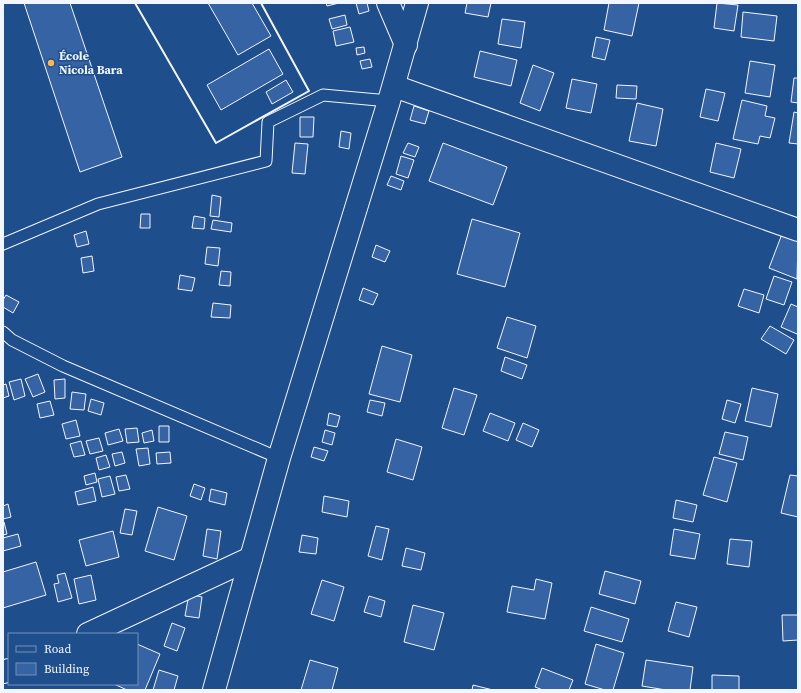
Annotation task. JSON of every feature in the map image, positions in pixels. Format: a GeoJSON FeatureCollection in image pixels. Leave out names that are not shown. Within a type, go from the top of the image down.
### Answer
{"type":"FeatureCollection","features":[{"type":"Feature","properties":{"kind":"main road"},"geometry":{"type":"LineString","coordinates":[[388,3],[406,46]]}},
{"type":"Feature","properties":{"kind":"main road"},"geometry":{"type":"LineString","coordinates":[[214,690],[279,458],[406,46],[417,3]]}},
{"type":"Feature","properties":{"kind":"main road"},"geometry":{"type":"LineString","coordinates":[[391,93],[798,230]]}},
{"type":"Feature","properties":{"kind":"main road"},"geometry":{"type":"LineString","coordinates":[[90,633],[251,558]]}},
{"type":"Feature","properties":{"kind":"lane"},"geometry":{"type":"LineString","coordinates":[[3,244],[98,204],[266,161],[268,122],[323,95],[391,93]]}},
{"type":"Feature","properties":{"kind":"lane"},"geometry":{"type":"LineString","coordinates":[[3,332],[12,340],[63,366],[279,458]]}},
{"type":"Feature","properties":{"kind":"building"},"geometry":{"type":"Polygon","coordinates":[[[24,3],[70,3],[122,157],[80,172],[24,3]]]}},
{"type":"Feature","properties":{"kind":"building"},"geometry":{"type":"Polygon","coordinates":[[[208,3],[252,3],[271,36],[238,55],[208,3]]]}},
{"type":"Feature","properties":{"kind":"building"},"geometry":{"type":"Polygon","coordinates":[[[326,3],[339,3],[327,6],[326,3]]]}},
{"type":"Feature","properties":{"kind":"building"},"geometry":{"type":"Polygon","coordinates":[[[356,3],[367,3],[369,11],[359,14],[356,3]]]}},
{"type":"Feature","properties":{"kind":"building"},"geometry":{"type":"Polygon","coordinates":[[[467,3],[491,3],[488,17],[465,13],[467,3]]]}},
{"type":"Feature","properties":{"kind":"building"},"geometry":{"type":"Polygon","coordinates":[[[609,3],[639,3],[632,36],[604,30],[609,3]]]}},
{"type":"Feature","properties":{"kind":"building"},"geometry":{"type":"Polygon","coordinates":[[[717,3],[738,5],[734,31],[714,28],[717,3]]]}},
{"type":"Feature","properties":{"kind":"building"},"geometry":{"type":"Polygon","coordinates":[[[743,12],[777,16],[774,41],[741,37],[743,12]]]}},
{"type":"Feature","properties":{"kind":"building"},"geometry":{"type":"Polygon","coordinates":[[[345,15],[347,25],[332,29],[329,19],[345,15]]]}},
{"type":"Feature","properties":{"kind":"building"},"geometry":{"type":"Polygon","coordinates":[[[502,19],[525,22],[521,48],[498,44],[502,19]]]}},
{"type":"Feature","properties":{"kind":"building"},"geometry":{"type":"Polygon","coordinates":[[[350,27],[354,42],[336,46],[333,31],[350,27]]]}},
{"type":"Feature","properties":{"kind":"building"},"geometry":{"type":"Polygon","coordinates":[[[596,37],[610,40],[605,60],[592,57],[596,37]]]}},
{"type":"Feature","properties":{"kind":"building"},"geometry":{"type":"Polygon","coordinates":[[[364,47],[365,53],[357,55],[356,48],[364,47]]]}},
{"type":"Feature","properties":{"kind":"building"},"geometry":{"type":"Polygon","coordinates":[[[269,49],[283,74],[221,110],[207,85],[269,49]]]}},
{"type":"Feature","properties":{"kind":"building"},"geometry":{"type":"Polygon","coordinates":[[[480,51],[517,60],[511,86],[474,77],[480,51]]]}},
{"type":"Feature","properties":{"kind":"building"},"geometry":{"type":"Polygon","coordinates":[[[370,59],[372,67],[362,69],[360,61],[370,59]]]}},
{"type":"Feature","properties":{"kind":"building"},"geometry":{"type":"Polygon","coordinates":[[[750,61],[775,65],[770,97],[745,93],[750,61]]]}},
{"type":"Feature","properties":{"kind":"building"},"geometry":{"type":"Polygon","coordinates":[[[533,65],[554,73],[540,111],[520,103],[533,65]]]}},
{"type":"Feature","properties":{"kind":"building"},"geometry":{"type":"Polygon","coordinates":[[[794,78],[798,78],[798,103],[791,102],[794,78]]]}},
{"type":"Feature","properties":{"kind":"building"},"geometry":{"type":"Polygon","coordinates":[[[572,79],[597,84],[591,113],[566,108],[572,79]]]}},
{"type":"Feature","properties":{"kind":"building"},"geometry":{"type":"Polygon","coordinates":[[[286,80],[293,92],[272,104],[266,92],[286,80]]]}},
{"type":"Feature","properties":{"kind":"building"},"geometry":{"type":"Polygon","coordinates":[[[617,85],[637,86],[636,99],[616,98],[617,85]]]}},
{"type":"Feature","properties":{"kind":"building"},"geometry":{"type":"Polygon","coordinates":[[[706,89],[725,93],[718,121],[700,117],[706,89]]]}},
{"type":"Feature","properties":{"kind":"building"},"geometry":{"type":"Polygon","coordinates":[[[742,100],[767,106],[765,116],[775,118],[770,138],[760,136],[758,144],[733,139],[742,100]]]}},
{"type":"Feature","properties":{"kind":"building"},"geometry":{"type":"Polygon","coordinates":[[[637,103],[663,109],[656,146],[629,141],[637,103]]]}},
{"type":"Feature","properties":{"kind":"building"},"geometry":{"type":"Polygon","coordinates":[[[414,106],[429,111],[425,124],[410,120],[414,106]]]}},
{"type":"Feature","properties":{"kind":"building"},"geometry":{"type":"Polygon","coordinates":[[[794,112],[798,113],[798,144],[789,143],[794,112]]]}},
{"type":"Feature","properties":{"kind":"building"},"geometry":{"type":"Polygon","coordinates":[[[300,117],[314,117],[313,137],[300,137],[300,117]]]}},
{"type":"Feature","properties":{"kind":"building"},"geometry":{"type":"Polygon","coordinates":[[[341,131],[351,133],[349,149],[339,147],[341,131]]]}},
{"type":"Feature","properties":{"kind":"building"},"geometry":{"type":"Polygon","coordinates":[[[295,143],[308,144],[305,174],[292,173],[295,143]]]}},
{"type":"Feature","properties":{"kind":"building"},"geometry":{"type":"Polygon","coordinates":[[[408,143],[419,147],[415,157],[403,153],[408,143]]]}},
{"type":"Feature","properties":{"kind":"building"},"geometry":{"type":"Polygon","coordinates":[[[443,143],[507,167],[493,205],[429,181],[443,143]]]}},
{"type":"Feature","properties":{"kind":"building"},"geometry":{"type":"Polygon","coordinates":[[[716,143],[741,149],[734,178],[710,172],[716,143]]]}},
{"type":"Feature","properties":{"kind":"building"},"geometry":{"type":"Polygon","coordinates":[[[401,156],[414,160],[408,178],[396,174],[401,156]]]}},
{"type":"Feature","properties":{"kind":"building"},"geometry":{"type":"Polygon","coordinates":[[[391,176],[404,181],[401,190],[387,185],[391,176]]]}},
{"type":"Feature","properties":{"kind":"building"},"geometry":{"type":"Polygon","coordinates":[[[212,195],[221,197],[219,217],[210,216],[212,195]]]}},
{"type":"Feature","properties":{"kind":"building"},"geometry":{"type":"Polygon","coordinates":[[[141,214],[150,214],[150,228],[140,228],[141,214]]]}},
{"type":"Feature","properties":{"kind":"building"},"geometry":{"type":"Polygon","coordinates":[[[194,216],[205,218],[204,229],[192,228],[194,216]]]}},
{"type":"Feature","properties":{"kind":"building"},"geometry":{"type":"Polygon","coordinates":[[[472,219],[520,233],[505,287],[457,274],[472,219]]]}},
{"type":"Feature","properties":{"kind":"building"},"geometry":{"type":"Polygon","coordinates":[[[213,220],[232,223],[231,232],[211,229],[213,220]]]}},
{"type":"Feature","properties":{"kind":"building"},"geometry":{"type":"Polygon","coordinates":[[[86,231],[89,244],[77,247],[74,235],[86,231]]]}},
{"type":"Feature","properties":{"kind":"building"},"geometry":{"type":"Polygon","coordinates":[[[782,234],[798,241],[797,279],[769,268],[782,234]]]}},
{"type":"Feature","properties":{"kind":"building"},"geometry":{"type":"Polygon","coordinates":[[[376,245],[390,251],[385,262],[372,257],[376,245]]]}},
{"type":"Feature","properties":{"kind":"building"},"geometry":{"type":"Polygon","coordinates":[[[207,247],[220,248],[218,266],[205,264],[207,247]]]}},
{"type":"Feature","properties":{"kind":"building"},"geometry":{"type":"Polygon","coordinates":[[[92,256],[94,271],[83,273],[81,258],[92,256]]]}},
{"type":"Feature","properties":{"kind":"building"},"geometry":{"type":"Polygon","coordinates":[[[221,271],[231,272],[230,286],[219,285],[221,271]]]}},
{"type":"Feature","properties":{"kind":"building"},"geometry":{"type":"Polygon","coordinates":[[[180,275],[195,278],[192,291],[178,289],[180,275]]]}},
{"type":"Feature","properties":{"kind":"building"},"geometry":{"type":"Polygon","coordinates":[[[774,276],[792,282],[784,305],[766,299],[774,276]]]}},
{"type":"Feature","properties":{"kind":"building"},"geometry":{"type":"Polygon","coordinates":[[[363,288],[378,294],[373,305],[359,300],[363,288]]]}},
{"type":"Feature","properties":{"kind":"building"},"geometry":{"type":"Polygon","coordinates":[[[744,289],[764,295],[759,313],[738,306],[744,289]]]}},
{"type":"Feature","properties":{"kind":"building"},"geometry":{"type":"Polygon","coordinates":[[[6,295],[19,302],[13,313],[3,307],[3,300],[6,295]]]}},
{"type":"Feature","properties":{"kind":"building"},"geometry":{"type":"Polygon","coordinates":[[[213,303],[231,305],[230,318],[211,317],[213,303]]]}},
{"type":"Feature","properties":{"kind":"building"},"geometry":{"type":"Polygon","coordinates":[[[791,304],[798,307],[797,334],[781,327],[791,304]]]}},
{"type":"Feature","properties":{"kind":"building"},"geometry":{"type":"Polygon","coordinates":[[[507,317],[536,326],[527,358],[497,348],[507,317]]]}},
{"type":"Feature","properties":{"kind":"building"},"geometry":{"type":"Polygon","coordinates":[[[770,326],[794,340],[786,354],[761,339],[770,326]]]}},
{"type":"Feature","properties":{"kind":"building"},"geometry":{"type":"Polygon","coordinates":[[[382,346],[412,355],[400,402],[369,394],[382,346]]]}},
{"type":"Feature","properties":{"kind":"building"},"geometry":{"type":"Polygon","coordinates":[[[505,357],[527,365],[522,379],[501,371],[505,357]]]}},
{"type":"Feature","properties":{"kind":"building"},"geometry":{"type":"Polygon","coordinates":[[[38,374],[45,392],[33,397],[25,379],[38,374]]]}},
{"type":"Feature","properties":{"kind":"building"},"geometry":{"type":"Polygon","coordinates":[[[21,379],[25,396],[14,400],[9,382],[21,379]]]}},
{"type":"Feature","properties":{"kind":"building"},"geometry":{"type":"Polygon","coordinates":[[[65,379],[65,398],[55,399],[54,380],[65,379]]]}},
{"type":"Feature","properties":{"kind":"building"},"geometry":{"type":"Polygon","coordinates":[[[6,384],[9,396],[3,398],[3,385],[6,384]]]}},
{"type":"Feature","properties":{"kind":"building"},"geometry":{"type":"Polygon","coordinates":[[[454,388],[477,395],[464,435],[442,428],[454,388]]]}},
{"type":"Feature","properties":{"kind":"building"},"geometry":{"type":"Polygon","coordinates":[[[752,388],[778,394],[771,427],[745,421],[752,388]]]}},
{"type":"Feature","properties":{"kind":"building"},"geometry":{"type":"Polygon","coordinates":[[[72,392],[86,394],[84,410],[70,409],[72,392]]]}},
{"type":"Feature","properties":{"kind":"building"},"geometry":{"type":"Polygon","coordinates":[[[91,399],[104,403],[101,415],[88,411],[91,399]]]}},
{"type":"Feature","properties":{"kind":"building"},"geometry":{"type":"Polygon","coordinates":[[[370,400],[385,403],[382,416],[367,412],[370,400]]]}},
{"type":"Feature","properties":{"kind":"building"},"geometry":{"type":"Polygon","coordinates":[[[727,400],[741,404],[735,423],[722,419],[727,400]]]}},
{"type":"Feature","properties":{"kind":"building"},"geometry":{"type":"Polygon","coordinates":[[[50,401],[54,415],[40,418],[37,404],[50,401]]]}},
{"type":"Feature","properties":{"kind":"building"},"geometry":{"type":"Polygon","coordinates":[[[329,413],[340,416],[337,427],[327,425],[329,413]]]}},
{"type":"Feature","properties":{"kind":"building"},"geometry":{"type":"Polygon","coordinates":[[[490,413],[515,423],[508,441],[483,431],[490,413]]]}},
{"type":"Feature","properties":{"kind":"building"},"geometry":{"type":"Polygon","coordinates":[[[76,420],[80,436],[66,439],[62,424],[76,420]]]}},
{"type":"Feature","properties":{"kind":"building"},"geometry":{"type":"Polygon","coordinates":[[[523,423],[539,430],[532,447],[516,440],[523,423]]]}},
{"type":"Feature","properties":{"kind":"building"},"geometry":{"type":"Polygon","coordinates":[[[159,426],[169,426],[169,442],[159,442],[159,426]]]}},
{"type":"Feature","properties":{"kind":"building"},"geometry":{"type":"Polygon","coordinates":[[[137,428],[139,442],[127,443],[125,429],[137,428]]]}},
{"type":"Feature","properties":{"kind":"building"},"geometry":{"type":"Polygon","coordinates":[[[119,429],[123,441],[108,445],[105,433],[119,429]]]}},
{"type":"Feature","properties":{"kind":"building"},"geometry":{"type":"Polygon","coordinates":[[[152,430],[154,441],[144,443],[142,433],[152,430]]]}},
{"type":"Feature","properties":{"kind":"building"},"geometry":{"type":"Polygon","coordinates":[[[325,430],[335,433],[332,445],[322,442],[325,430]]]}},
{"type":"Feature","properties":{"kind":"building"},"geometry":{"type":"Polygon","coordinates":[[[725,432],[748,437],[743,460],[719,454],[725,432]]]}},
{"type":"Feature","properties":{"kind":"building"},"geometry":{"type":"Polygon","coordinates":[[[99,438],[103,451],[90,454],[86,441],[99,438]]]}},
{"type":"Feature","properties":{"kind":"building"},"geometry":{"type":"Polygon","coordinates":[[[396,439],[422,447],[413,480],[387,472],[396,439]]]}},
{"type":"Feature","properties":{"kind":"building"},"geometry":{"type":"Polygon","coordinates":[[[81,441],[85,455],[74,457],[70,444],[81,441]]]}},
{"type":"Feature","properties":{"kind":"building"},"geometry":{"type":"Polygon","coordinates":[[[314,447],[328,451],[324,461],[311,457],[314,447]]]}},
{"type":"Feature","properties":{"kind":"building"},"geometry":{"type":"Polygon","coordinates":[[[148,448],[150,464],[139,466],[136,449],[148,448]]]}},
{"type":"Feature","properties":{"kind":"building"},"geometry":{"type":"Polygon","coordinates":[[[122,452],[125,463],[115,466],[112,454],[122,452]]]}},
{"type":"Feature","properties":{"kind":"building"},"geometry":{"type":"Polygon","coordinates":[[[170,452],[171,463],[157,464],[156,453],[170,452]]]}},
{"type":"Feature","properties":{"kind":"building"},"geometry":{"type":"Polygon","coordinates":[[[106,455],[110,467],[99,470],[96,458],[106,455]]]}},
{"type":"Feature","properties":{"kind":"building"},"geometry":{"type":"Polygon","coordinates":[[[714,457],[737,463],[727,502],[703,495],[714,457]]]}},
{"type":"Feature","properties":{"kind":"building"},"geometry":{"type":"Polygon","coordinates":[[[95,473],[97,482],[86,485],[84,476],[95,473]]]}},
{"type":"Feature","properties":{"kind":"building"},"geometry":{"type":"Polygon","coordinates":[[[126,475],[130,489],[119,491],[116,477],[126,475]]]}},
{"type":"Feature","properties":{"kind":"building"},"geometry":{"type":"Polygon","coordinates":[[[790,475],[798,476],[798,517],[781,513],[790,475]]]}},
{"type":"Feature","properties":{"kind":"building"},"geometry":{"type":"Polygon","coordinates":[[[110,476],[115,494],[102,497],[98,479],[110,476]]]}},
{"type":"Feature","properties":{"kind":"building"},"geometry":{"type":"Polygon","coordinates":[[[194,484],[205,488],[201,500],[190,496],[194,484]]]}},
{"type":"Feature","properties":{"kind":"building"},"geometry":{"type":"Polygon","coordinates":[[[93,487],[96,501],[78,505],[75,492],[93,487]]]}},
{"type":"Feature","properties":{"kind":"building"},"geometry":{"type":"Polygon","coordinates":[[[211,489],[227,493],[225,505],[209,501],[211,489]]]}},
{"type":"Feature","properties":{"kind":"building"},"geometry":{"type":"Polygon","coordinates":[[[324,496],[349,501],[347,517],[322,512],[324,496]]]}},
{"type":"Feature","properties":{"kind":"building"},"geometry":{"type":"Polygon","coordinates":[[[676,500],[697,505],[693,522],[673,518],[676,500]]]}},
{"type":"Feature","properties":{"kind":"building"},"geometry":{"type":"Polygon","coordinates":[[[8,504],[11,517],[3,519],[3,506],[8,504]]]}},
{"type":"Feature","properties":{"kind":"building"},"geometry":{"type":"Polygon","coordinates":[[[158,507],[187,516],[174,560],[145,551],[158,507]]]}},
{"type":"Feature","properties":{"kind":"building"},"geometry":{"type":"Polygon","coordinates":[[[125,509],[137,511],[132,535],[120,533],[125,509]]]}},
{"type":"Feature","properties":{"kind":"building"},"geometry":{"type":"Polygon","coordinates":[[[4,522],[7,534],[3,535],[3,523],[4,522]]]}},
{"type":"Feature","properties":{"kind":"building"},"geometry":{"type":"Polygon","coordinates":[[[376,526],[389,529],[382,560],[368,556],[376,526]]]}},
{"type":"Feature","properties":{"kind":"building"},"geometry":{"type":"Polygon","coordinates":[[[207,529],[221,531],[217,559],[203,556],[207,529]]]}},
{"type":"Feature","properties":{"kind":"building"},"geometry":{"type":"Polygon","coordinates":[[[674,529],[700,534],[695,559],[670,555],[674,529]]]}},
{"type":"Feature","properties":{"kind":"building"},"geometry":{"type":"Polygon","coordinates":[[[113,531],[119,557],[86,566],[79,540],[113,531]]]}},
{"type":"Feature","properties":{"kind":"building"},"geometry":{"type":"Polygon","coordinates":[[[18,534],[21,546],[3,551],[3,538],[18,534]]]}},
{"type":"Feature","properties":{"kind":"building"},"geometry":{"type":"Polygon","coordinates":[[[302,535],[318,538],[316,554],[299,552],[302,535]]]}},
{"type":"Feature","properties":{"kind":"building"},"geometry":{"type":"Polygon","coordinates":[[[730,539],[752,541],[749,567],[727,564],[730,539]]]}},
{"type":"Feature","properties":{"kind":"building"},"geometry":{"type":"Polygon","coordinates":[[[406,548],[425,553],[421,570],[402,566],[406,548]]]}},
{"type":"Feature","properties":{"kind":"building"},"geometry":{"type":"Polygon","coordinates":[[[36,562],[46,595],[3,608],[3,572],[36,562]]]}},
{"type":"Feature","properties":{"kind":"building"},"geometry":{"type":"Polygon","coordinates":[[[605,571],[641,581],[635,604],[599,594],[605,571]]]}},
{"type":"Feature","properties":{"kind":"building"},"geometry":{"type":"Polygon","coordinates":[[[65,573],[72,598],[58,602],[54,584],[59,583],[57,575],[65,573]]]}},
{"type":"Feature","properties":{"kind":"building"},"geometry":{"type":"Polygon","coordinates":[[[91,575],[96,600],[79,604],[74,579],[91,575]]]}},
{"type":"Feature","properties":{"kind":"building"},"geometry":{"type":"Polygon","coordinates":[[[536,579],[552,583],[545,619],[507,612],[512,586],[534,590],[536,579]]]}},
{"type":"Feature","properties":{"kind":"building"},"geometry":{"type":"Polygon","coordinates":[[[322,580],[344,587],[334,621],[311,614],[322,580]]]}},
{"type":"Feature","properties":{"kind":"building"},"geometry":{"type":"Polygon","coordinates":[[[189,594],[202,597],[199,618],[185,616],[189,594]]]}},
{"type":"Feature","properties":{"kind":"building"},"geometry":{"type":"Polygon","coordinates":[[[369,596],[385,601],[381,617],[364,612],[369,596]]]}},
{"type":"Feature","properties":{"kind":"building"},"geometry":{"type":"Polygon","coordinates":[[[676,602],[697,607],[689,637],[668,631],[676,602]]]}},
{"type":"Feature","properties":{"kind":"building"},"geometry":{"type":"Polygon","coordinates":[[[413,605],[444,613],[434,650],[404,642],[413,605]]]}},
{"type":"Feature","properties":{"kind":"building"},"geometry":{"type":"Polygon","coordinates":[[[591,607],[629,619],[622,642],[584,631],[591,607]]]}},
{"type":"Feature","properties":{"kind":"building"},"geometry":{"type":"Polygon","coordinates":[[[782,615],[798,615],[798,640],[783,641],[782,615]]]}},
{"type":"Feature","properties":{"kind":"building"},"geometry":{"type":"Polygon","coordinates":[[[172,623],[185,628],[177,651],[164,646],[172,623]]]}},
{"type":"Feature","properties":{"kind":"building"},"geometry":{"type":"Polygon","coordinates":[[[138,644],[160,654],[145,690],[127,690],[116,685],[138,685],[138,644]]]}},
{"type":"Feature","properties":{"kind":"building"},"geometry":{"type":"Polygon","coordinates":[[[596,644],[624,653],[613,690],[605,690],[585,684],[596,644]]]}},
{"type":"Feature","properties":{"kind":"building"},"geometry":{"type":"Polygon","coordinates":[[[310,660],[338,668],[332,690],[301,690],[310,660]]]}},
{"type":"Feature","properties":{"kind":"building"},"geometry":{"type":"Polygon","coordinates":[[[646,660],[693,667],[690,690],[666,690],[642,686],[646,660]]]}},
{"type":"Feature","properties":{"kind":"building"},"geometry":{"type":"Polygon","coordinates":[[[542,668],[573,680],[569,690],[543,690],[535,687],[542,668]]]}},
{"type":"Feature","properties":{"kind":"building"},"geometry":{"type":"Polygon","coordinates":[[[159,670],[178,676],[174,690],[153,690],[159,670]]]}},
{"type":"Feature","properties":{"kind":"building"},"geometry":{"type":"Polygon","coordinates":[[[712,675],[739,676],[739,690],[712,690],[712,675]]]}},
{"type":"Feature","properties":{"kind":"building"},"geometry":{"type":"Polygon","coordinates":[[[473,685],[493,690],[472,690],[473,685]]]}},
{"type":"Feature","properties":{"kind":"wall"},"geometry":{"type":"LineString","coordinates":[[135,3],[216,143],[309,91],[261,3]]}},
{"type":"Feature","properties":{"kind":"place","name":"École Nicola Bara"},"geometry":{"type":"Point","coordinates":[51,63]}}]}
